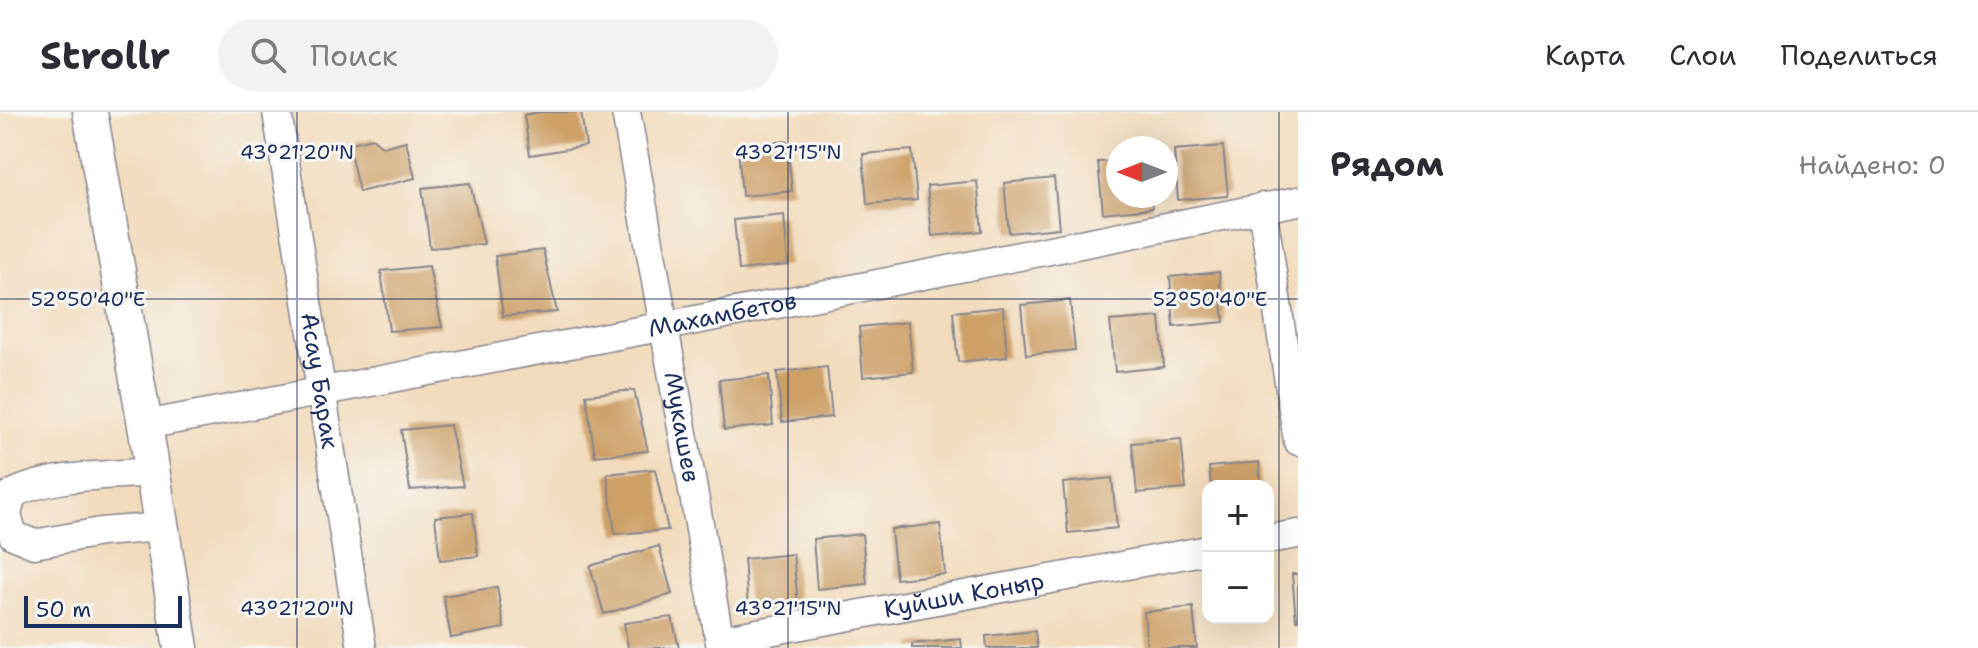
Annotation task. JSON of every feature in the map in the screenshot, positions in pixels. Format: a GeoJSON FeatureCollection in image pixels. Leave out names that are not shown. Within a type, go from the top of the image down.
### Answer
{"type":"FeatureCollection","features":[{"type":"Feature","properties":{"kind":"main road"},"geometry":{"type":"LineString","coordinates":[[90,112],[181,648]]}},
{"type":"Feature","properties":{"kind":"street","name":"Асау Барак"},"geometry":{"type":"LineString","coordinates":[[277,112],[362,648]]}},
{"type":"Feature","properties":{"kind":"street","name":"Мукашев"},"geometry":{"type":"LineString","coordinates":[[626,112],[721,644]]}},
{"type":"Feature","properties":{"kind":"street","name":"Махамбетов"},"geometry":{"type":"LineString","coordinates":[[145,425],[1298,201]]}},
{"type":"Feature","properties":{"kind":"street"},"geometry":{"type":"LineString","coordinates":[[1262,207],[1298,441]]}},
{"type":"Feature","properties":{"kind":"street"},"geometry":{"type":"LineString","coordinates":[[152,472],[76,479],[23,488],[12,494],[7,515],[13,535],[34,544],[101,532],[162,527]]}},
{"type":"Feature","properties":{"kind":"street"},"geometry":{"type":"LineString","coordinates":[[1274,538],[1298,534]]}},
{"type":"Feature","properties":{"kind":"street","name":"Куйши Коныр"},"geometry":{"type":"LineString","coordinates":[[721,644],[1202,551]]}},
{"type":"Feature","properties":{"kind":"building"},"geometry":{"type":"Polygon","coordinates":[[[581,112],[586,146],[530,155],[524,115],[581,112]]]}},
{"type":"Feature","properties":{"kind":"building"},"geometry":{"type":"Polygon","coordinates":[[[372,138],[383,147],[406,141],[415,178],[359,192],[348,144],[372,138]]]}},
{"type":"Feature","properties":{"kind":"building"},"geometry":{"type":"Polygon","coordinates":[[[787,141],[792,191],[742,196],[738,146],[787,141]]]}},
{"type":"Feature","properties":{"kind":"building"},"geometry":{"type":"Polygon","coordinates":[[[1223,146],[1228,196],[1178,200],[1178,150],[1223,146]]]}},
{"type":"Feature","properties":{"kind":"building"},"geometry":{"type":"Polygon","coordinates":[[[912,150],[917,200],[867,204],[863,154],[912,150]]]}},
{"type":"Feature","properties":{"kind":"building"},"geometry":{"type":"Polygon","coordinates":[[[1098,162],[1106,162],[1106,208],[1152,208],[1103,213],[1098,162]]]}},
{"type":"Feature","properties":{"kind":"building"},"geometry":{"type":"Polygon","coordinates":[[[1054,178],[1059,228],[1009,233],[1004,183],[1054,178]]]}},
{"type":"Feature","properties":{"kind":"building"},"geometry":{"type":"Polygon","coordinates":[[[977,181],[982,231],[932,236],[927,186],[977,181]]]}},
{"type":"Feature","properties":{"kind":"building"},"geometry":{"type":"Polygon","coordinates":[[[470,183],[484,244],[430,248],[422,188],[470,183]]]}},
{"type":"Feature","properties":{"kind":"building"},"geometry":{"type":"Polygon","coordinates":[[[784,215],[788,265],[739,270],[734,220],[784,215]]]}},
{"type":"Feature","properties":{"kind":"building"},"geometry":{"type":"Polygon","coordinates":[[[543,250],[557,312],[503,316],[495,256],[543,250]]]}},
{"type":"Feature","properties":{"kind":"building"},"geometry":{"type":"Polygon","coordinates":[[[429,266],[442,327],[389,331],[381,271],[429,266]]]}},
{"type":"Feature","properties":{"kind":"building"},"geometry":{"type":"Polygon","coordinates":[[[1219,272],[1224,322],[1174,327],[1170,277],[1219,272]]]}},
{"type":"Feature","properties":{"kind":"building"},"geometry":{"type":"Polygon","coordinates":[[[1070,300],[1075,350],[1026,355],[1021,305],[1070,300]]]}},
{"type":"Feature","properties":{"kind":"building"},"geometry":{"type":"Polygon","coordinates":[[[1003,307],[1007,357],[958,362],[953,312],[1003,307]]]}},
{"type":"Feature","properties":{"kind":"building"},"geometry":{"type":"Polygon","coordinates":[[[1160,317],[1164,367],[1115,372],[1110,321],[1160,317]]]}},
{"type":"Feature","properties":{"kind":"building"},"geometry":{"type":"Polygon","coordinates":[[[908,322],[913,372],[863,377],[859,327],[908,322]]]}},
{"type":"Feature","properties":{"kind":"building"},"geometry":{"type":"Polygon","coordinates":[[[827,367],[832,417],[782,422],[777,372],[827,367]]]}},
{"type":"Feature","properties":{"kind":"building"},"geometry":{"type":"Polygon","coordinates":[[[769,375],[773,425],[724,430],[719,380],[769,375]]]}},
{"type":"Feature","properties":{"kind":"building"},"geometry":{"type":"Polygon","coordinates":[[[634,390],[648,451],[595,456],[586,395],[634,390]]]}},
{"type":"Feature","properties":{"kind":"building"},"geometry":{"type":"Polygon","coordinates":[[[450,425],[463,486],[410,490],[401,430],[450,425]]]}},
{"type":"Feature","properties":{"kind":"building"},"geometry":{"type":"Polygon","coordinates":[[[1181,439],[1186,489],[1137,493],[1132,443],[1181,439]]]}},
{"type":"Feature","properties":{"kind":"building"},"geometry":{"type":"Polygon","coordinates":[[[1259,462],[1260,480],[1210,480],[1209,467],[1259,462]]]}},
{"type":"Feature","properties":{"kind":"building"},"geometry":{"type":"Polygon","coordinates":[[[655,469],[668,530],[615,534],[607,474],[655,469]]]}},
{"type":"Feature","properties":{"kind":"building"},"geometry":{"type":"Polygon","coordinates":[[[1112,478],[1117,528],[1068,533],[1063,483],[1112,478]]]}},
{"type":"Feature","properties":{"kind":"building"},"geometry":{"type":"Polygon","coordinates":[[[473,513],[478,556],[440,560],[435,517],[473,513]]]}},
{"type":"Feature","properties":{"kind":"building"},"geometry":{"type":"Polygon","coordinates":[[[940,524],[945,574],[896,579],[891,529],[940,524]]]}},
{"type":"Feature","properties":{"kind":"building"},"geometry":{"type":"Polygon","coordinates":[[[862,534],[867,584],[817,589],[813,539],[862,534]]]}},
{"type":"Feature","properties":{"kind":"building"},"geometry":{"type":"Polygon","coordinates":[[[659,546],[672,594],[604,614],[590,566],[659,546]]]}},
{"type":"Feature","properties":{"kind":"building"},"geometry":{"type":"Polygon","coordinates":[[[793,554],[798,604],[748,609],[744,559],[793,554]]]}},
{"type":"Feature","properties":{"kind":"building"},"geometry":{"type":"Polygon","coordinates":[[[1292,574],[1298,574],[1298,620],[1296,620],[1292,574]]]}},
{"type":"Feature","properties":{"kind":"building"},"geometry":{"type":"Polygon","coordinates":[[[497,587],[504,628],[451,638],[443,596],[497,587]]]}},
{"type":"Feature","properties":{"kind":"building"},"geometry":{"type":"Polygon","coordinates":[[[1193,607],[1197,648],[1147,648],[1144,612],[1193,607]]]}},
{"type":"Feature","properties":{"kind":"building"},"geometry":{"type":"Polygon","coordinates":[[[672,617],[679,648],[628,648],[624,623],[672,617]]]}},
{"type":"Feature","properties":{"kind":"building"},"geometry":{"type":"Polygon","coordinates":[[[1035,631],[1037,648],[987,648],[986,636],[1035,631]]]}},
{"type":"Feature","properties":{"kind":"building"},"geometry":{"type":"Polygon","coordinates":[[[961,639],[962,648],[912,648],[912,644],[961,639]]]}}]}
